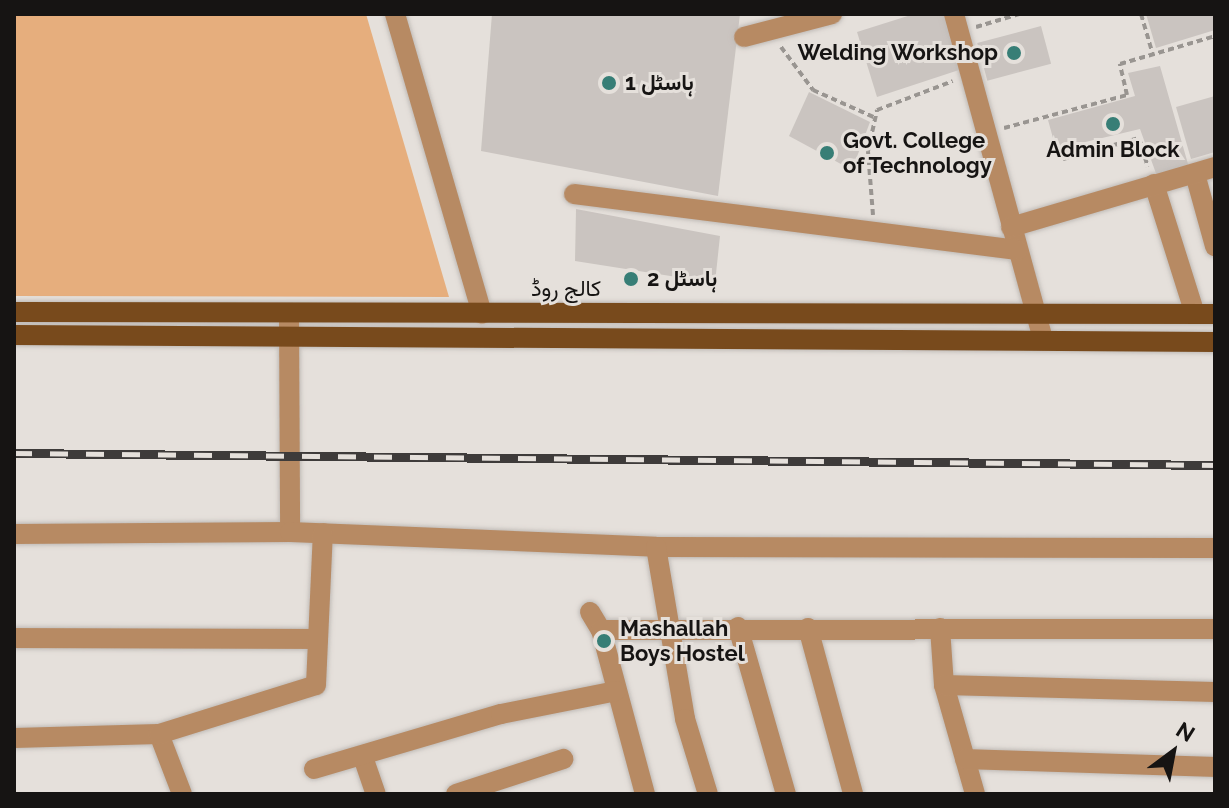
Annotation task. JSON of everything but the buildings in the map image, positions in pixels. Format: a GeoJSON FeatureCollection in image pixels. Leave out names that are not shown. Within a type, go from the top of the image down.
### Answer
{"type":"FeatureCollection","features":[{"type":"Feature","properties":{"kind":"main road","name":"کالج روڈ"},"geometry":{"type":"LineString","coordinates":[[14,312],[482,314],[1035,311],[1205,314]]}},
{"type":"Feature","properties":{"kind":"main road"},"geometry":{"type":"LineString","coordinates":[[14,335],[1215,342]]}},
{"type":"Feature","properties":{"kind":"street"},"geometry":{"type":"LineString","coordinates":[[395,14],[482,314]]}},
{"type":"Feature","properties":{"kind":"street"},"geometry":{"type":"LineString","coordinates":[[744,37],[832,14]]}},
{"type":"Feature","properties":{"kind":"street"},"geometry":{"type":"LineString","coordinates":[[956,23],[1043,340]]}},
{"type":"Feature","properties":{"kind":"street"},"geometry":{"type":"LineString","coordinates":[[1011,227],[1215,167]]}},
{"type":"Feature","properties":{"kind":"street"},"geometry":{"type":"LineString","coordinates":[[1195,174],[1215,246]]}},
{"type":"Feature","properties":{"kind":"street"},"geometry":{"type":"LineString","coordinates":[[1154,184],[1205,314]]}},
{"type":"Feature","properties":{"kind":"street"},"geometry":{"type":"LineString","coordinates":[[574,194],[1017,250]]}},
{"type":"Feature","properties":{"kind":"street"},"geometry":{"type":"LineString","coordinates":[[289,314],[290,532]]}},
{"type":"Feature","properties":{"kind":"street"},"geometry":{"type":"LineString","coordinates":[[14,534],[290,532],[656,547],[1215,548]]}},
{"type":"Feature","properties":{"kind":"street"},"geometry":{"type":"LineString","coordinates":[[14,738],[159,734],[316,685],[323,533]]}},
{"type":"Feature","properties":{"kind":"street"},"geometry":{"type":"LineString","coordinates":[[656,547],[685,719],[708,794]]}},
{"type":"Feature","properties":{"kind":"street"},"geometry":{"type":"LineString","coordinates":[[645,794],[596,621],[668,627],[1215,629]]}},
{"type":"Feature","properties":{"kind":"street"},"geometry":{"type":"LineString","coordinates":[[738,627],[786,794]]}},
{"type":"Feature","properties":{"kind":"street"},"geometry":{"type":"LineString","coordinates":[[808,628],[853,794]]}},
{"type":"Feature","properties":{"kind":"street"},"geometry":{"type":"LineString","coordinates":[[940,628],[944,685],[975,794]]}},
{"type":"Feature","properties":{"kind":"street"},"geometry":{"type":"LineString","coordinates":[[14,638],[318,639]]}},
{"type":"Feature","properties":{"kind":"street"},"geometry":{"type":"LineString","coordinates":[[944,685],[1215,692]]}},
{"type":"Feature","properties":{"kind":"street"},"geometry":{"type":"LineString","coordinates":[[314,769],[501,714],[616,691]]}},
{"type":"Feature","properties":{"kind":"street"},"geometry":{"type":"LineString","coordinates":[[159,734],[182,794]]}},
{"type":"Feature","properties":{"kind":"street"},"geometry":{"type":"LineString","coordinates":[[363,757],[376,794]]}},
{"type":"Feature","properties":{"kind":"street"},"geometry":{"type":"LineString","coordinates":[[456,794],[563,759]]}},
{"type":"Feature","properties":{"kind":"street"},"geometry":{"type":"LineString","coordinates":[[965,759],[1215,767]]}},
{"type":"Feature","properties":{"kind":"path"},"geometry":{"type":"LineString","coordinates":[[956,23],[1019,14]]}},
{"type":"Feature","properties":{"kind":"path"},"geometry":{"type":"LineString","coordinates":[[1141,14],[1153,55]]}},
{"type":"Feature","properties":{"kind":"path"},"geometry":{"type":"LineString","coordinates":[[769,31],[813,90],[876,118]]}},
{"type":"Feature","properties":{"kind":"path"},"geometry":{"type":"LineString","coordinates":[[986,133],[1127,95],[1120,64],[1215,36]]}},
{"type":"Feature","properties":{"kind":"path"},"geometry":{"type":"LineString","coordinates":[[874,232],[868,151],[877,110],[971,74]]}},
{"type":"Feature","properties":{"kind":"path"},"geometry":{"type":"LineString","coordinates":[[1063,159],[1139,138],[1154,184]]}},
{"type":"Feature","properties":{"kind":"shaded area"},"geometry":{"type":"Polygon","coordinates":[[[14,14],[366,14],[449,297],[14,296],[14,14]]]}},
{"type":"Feature","properties":{"kind":"railway"},"geometry":{"type":"LineString","coordinates":[[14,453],[1215,465]]}},
{"type":"Feature","properties":{"kind":"place","name":"Welding Workshop"},"geometry":{"type":"Point","coordinates":[1014,53]}},
{"type":"Feature","properties":{"kind":"place","name":"ہاسٹل 1"},"geometry":{"type":"Point","coordinates":[609,83]}},
{"type":"Feature","properties":{"kind":"place","name":"Admin Block"},"geometry":{"type":"Point","coordinates":[1113,124]}},
{"type":"Feature","properties":{"kind":"place","name":"Govt. College of Technology"},"geometry":{"type":"Point","coordinates":[827,153]}},
{"type":"Feature","properties":{"kind":"place","name":"ہاسٹل 2"},"geometry":{"type":"Point","coordinates":[631,279]}},
{"type":"Feature","properties":{"kind":"place","name":"Mashallah Boys Hostel"},"geometry":{"type":"Point","coordinates":[604,641]}}]}
